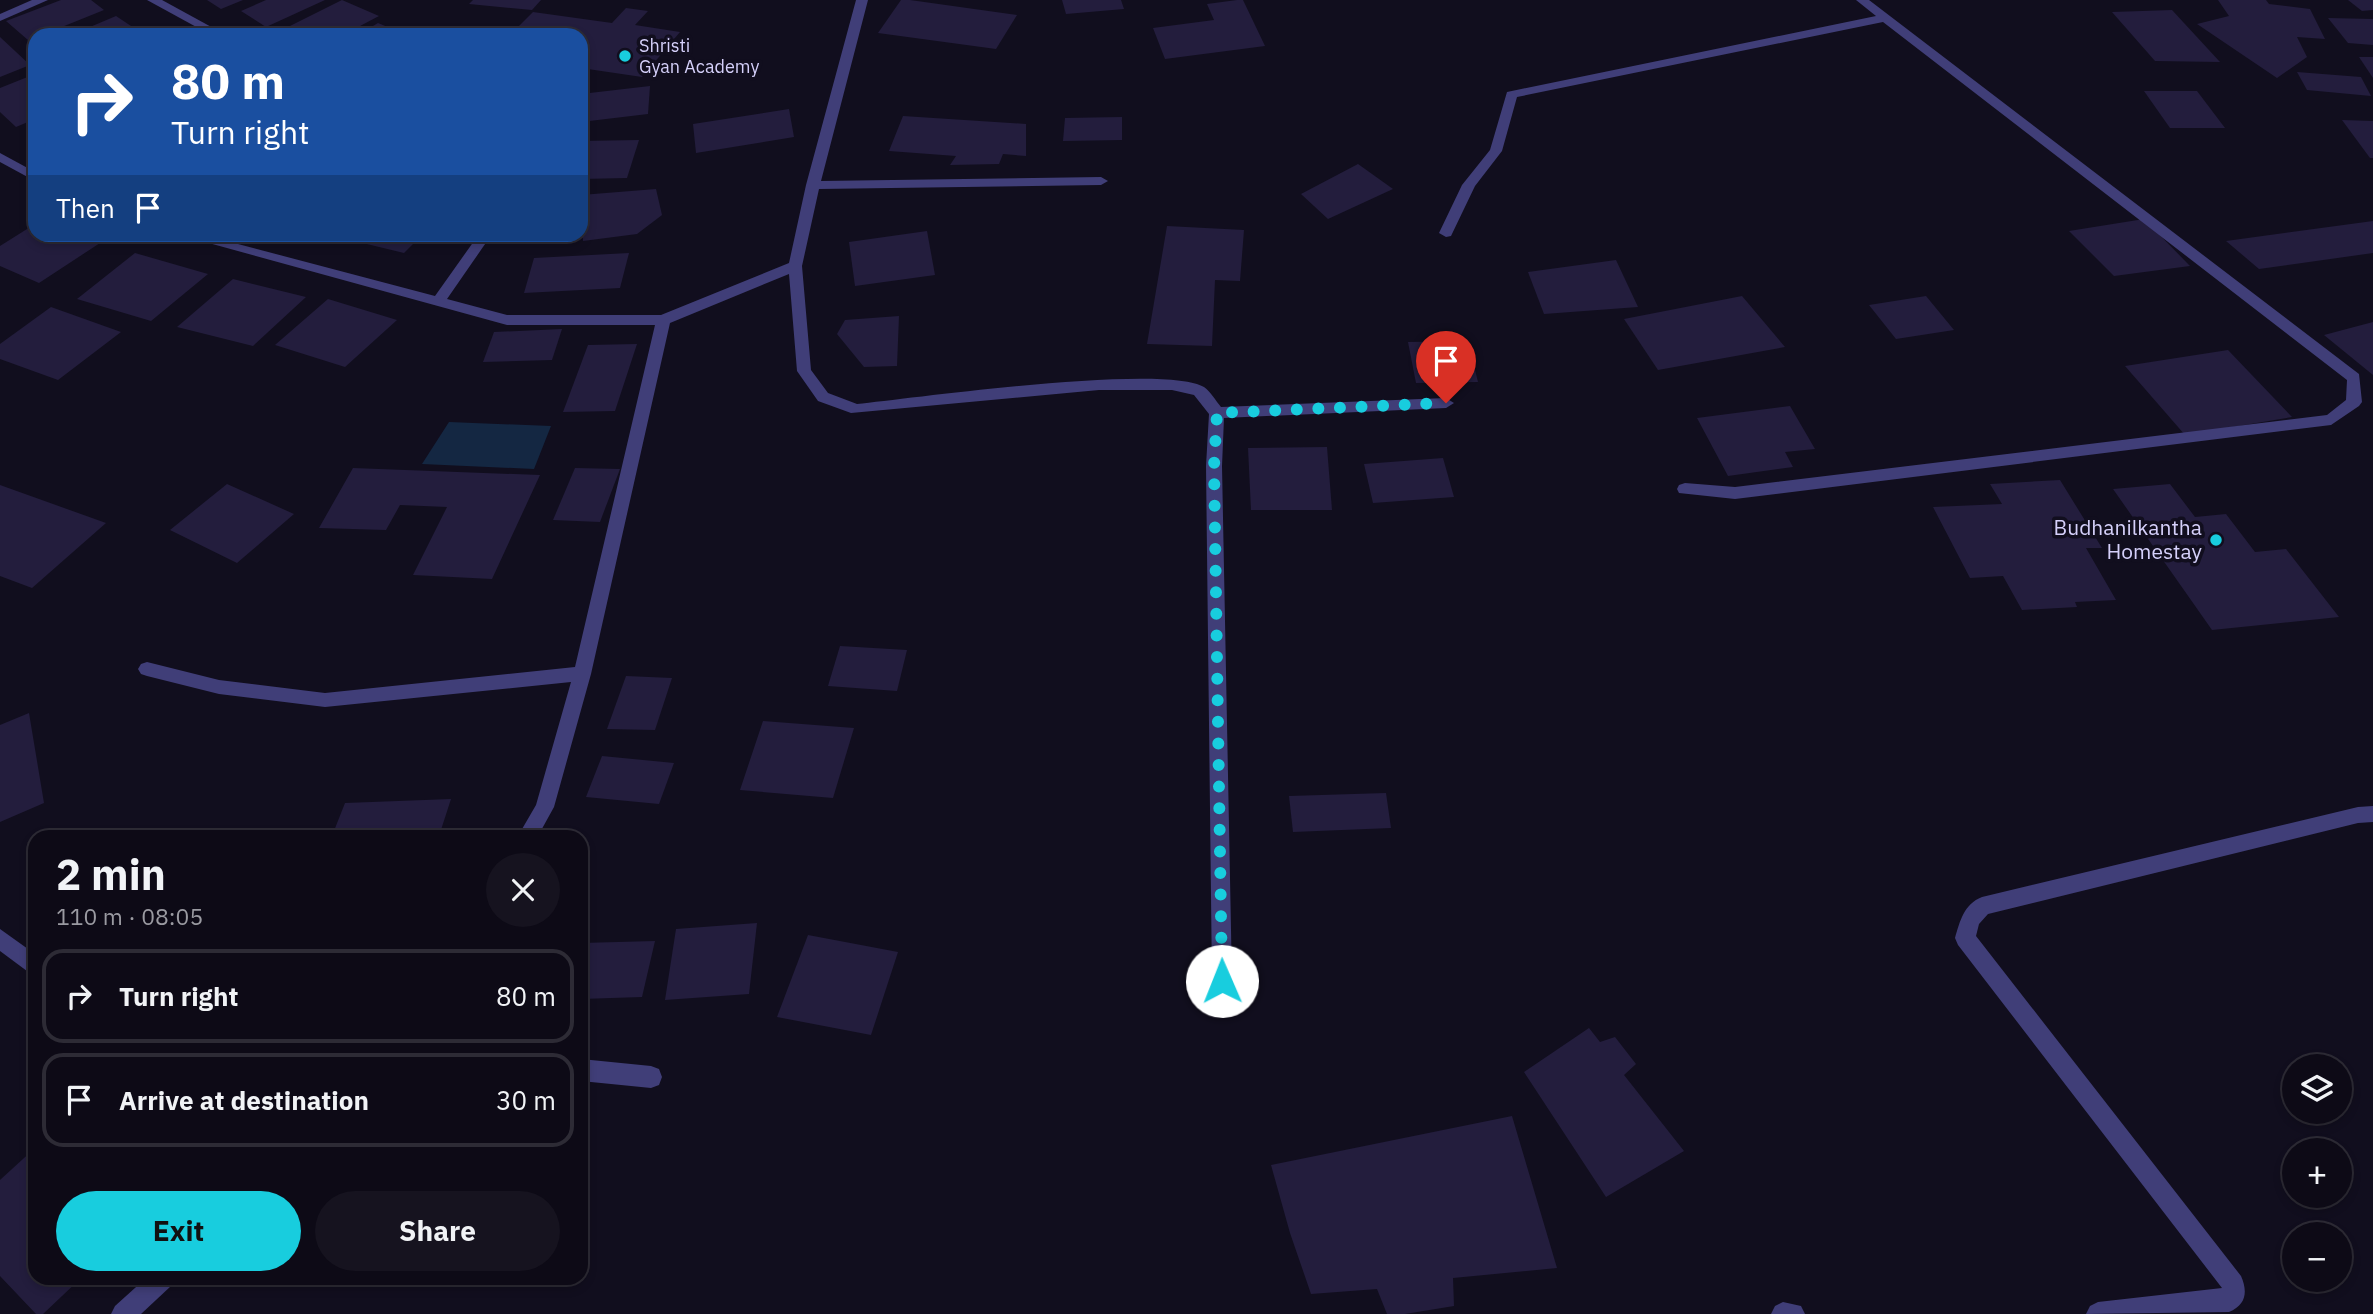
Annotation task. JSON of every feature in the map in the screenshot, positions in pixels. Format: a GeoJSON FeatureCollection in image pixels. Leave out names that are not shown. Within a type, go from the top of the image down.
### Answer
{"type":"FeatureCollection","features":[{"type":"Feature","properties":{"kind":"street"},"geometry":{"type":"LineString","coordinates":[[0,18],[42,0]]}},
{"type":"Feature","properties":{"kind":"street"},"geometry":{"type":"LineString","coordinates":[[153,0],[207,28]]}},
{"type":"Feature","properties":{"kind":"street"},"geometry":{"type":"LineString","coordinates":[[862,0],[813,184],[795,266],[804,372],[823,397],[856,409],[1099,385],[1172,384],[1199,391],[1217,413],[1214,466],[1222,981]]}},
{"type":"Feature","properties":{"kind":"street"},"geometry":{"type":"LineString","coordinates":[[1685,489],[1735,493],[2330,420],[2354,402],[2354,378],[1862,0]]}},
{"type":"Feature","properties":{"kind":"street"},"geometry":{"type":"LineString","coordinates":[[1446,233],[1469,185],[1496,151],[1511,95],[1884,18]]}},
{"type":"Feature","properties":{"kind":"street"},"geometry":{"type":"LineString","coordinates":[[0,158],[28,173]]}},
{"type":"Feature","properties":{"kind":"street"},"geometry":{"type":"LineString","coordinates":[[813,184],[1101,181]]}},
{"type":"Feature","properties":{"kind":"street"},"geometry":{"type":"LineString","coordinates":[[212,242],[507,320],[663,320],[795,266]]}},
{"type":"Feature","properties":{"kind":"street"},"geometry":{"type":"LineString","coordinates":[[438,302],[480,242]]}},
{"type":"Feature","properties":{"kind":"street"},"geometry":{"type":"LineString","coordinates":[[532,830],[545,807],[582,674],[663,320]]}},
{"type":"Feature","properties":{"kind":"street"},"geometry":{"type":"LineString","coordinates":[[1217,413],[1446,403]]}},
{"type":"Feature","properties":{"kind":"street"},"geometry":{"type":"LineString","coordinates":[[148,669],[219,687],[325,700],[582,674]]}},
{"type":"Feature","properties":{"kind":"street"},"geometry":{"type":"LineString","coordinates":[[2098,1314],[2229,1300],[2234,1294],[2233,1284],[1965,938],[1970,919],[1982,906],[2344,818],[2373,814]]}},
{"type":"Feature","properties":{"kind":"street"},"geometry":{"type":"LineString","coordinates":[[0,938],[28,961]]}},
{"type":"Feature","properties":{"kind":"street"},"geometry":{"type":"LineString","coordinates":[[588,1071],[651,1077]]}},
{"type":"Feature","properties":{"kind":"street"},"geometry":{"type":"LineString","coordinates":[[123,1314],[155,1285]]}},
{"type":"Feature","properties":{"kind":"street"},"geometry":{"type":"LineString","coordinates":[[1783,1314],[1793,1314]]}},
{"type":"Feature","properties":{"kind":"water"},"geometry":{"type":"Polygon","coordinates":[[[449,422],[551,426],[534,469],[422,464],[449,422]]]}},
{"type":"Feature","properties":{"kind":"building"},"geometry":{"type":"Polygon","coordinates":[[[61,0],[91,0],[104,10],[59,28],[28,28],[28,40],[6,21],[61,0]]]}},
{"type":"Feature","properties":{"kind":"building"},"geometry":{"type":"Polygon","coordinates":[[[207,0],[243,0],[221,9],[207,0]]]}},
{"type":"Feature","properties":{"kind":"building"},"geometry":{"type":"Polygon","coordinates":[[[266,0],[325,0],[266,27],[241,11],[266,0]]]}},
{"type":"Feature","properties":{"kind":"building"},"geometry":{"type":"Polygon","coordinates":[[[342,0],[379,16],[356,28],[286,28],[342,0]]]}},
{"type":"Feature","properties":{"kind":"building"},"geometry":{"type":"Polygon","coordinates":[[[473,0],[541,0],[532,10],[469,4],[473,0]]]}},
{"type":"Feature","properties":{"kind":"building"},"geometry":{"type":"Polygon","coordinates":[[[901,0],[1017,15],[996,49],[878,33],[901,0]]]}},
{"type":"Feature","properties":{"kind":"building"},"geometry":{"type":"Polygon","coordinates":[[[1062,0],[1121,0],[1124,9],[1066,14],[1062,0]]]}},
{"type":"Feature","properties":{"kind":"building"},"geometry":{"type":"Polygon","coordinates":[[[1243,0],[1265,46],[1165,59],[1153,28],[1214,20],[1207,4],[1243,0]]]}},
{"type":"Feature","properties":{"kind":"building"},"geometry":{"type":"Polygon","coordinates":[[[2218,0],[2266,0],[2269,4],[2310,9],[2325,39],[2297,37],[2307,57],[2277,78],[2197,24],[2229,16],[2218,0]]]}},
{"type":"Feature","properties":{"kind":"building"},"geometry":{"type":"Polygon","coordinates":[[[2348,0],[2373,0],[2373,10],[2362,11],[2348,0]]]}},
{"type":"Feature","properties":{"kind":"building"},"geometry":{"type":"Polygon","coordinates":[[[626,8],[648,11],[635,25],[680,32],[642,77],[588,69],[588,28],[517,28],[533,12],[612,23],[626,8]]]}},
{"type":"Feature","properties":{"kind":"building"},"geometry":{"type":"Polygon","coordinates":[[[2172,10],[2220,62],[2155,61],[2112,12],[2172,10]]]}},
{"type":"Feature","properties":{"kind":"building"},"geometry":{"type":"Polygon","coordinates":[[[116,16],[134,28],[88,28],[116,16]]]}},
{"type":"Feature","properties":{"kind":"building"},"geometry":{"type":"Polygon","coordinates":[[[2328,18],[2373,19],[2373,45],[2348,43],[2328,18]]]}},
{"type":"Feature","properties":{"kind":"building"},"geometry":{"type":"Polygon","coordinates":[[[378,23],[390,28],[370,28],[378,23]]]}},
{"type":"Feature","properties":{"kind":"building"},"geometry":{"type":"Polygon","coordinates":[[[0,37],[28,66],[0,77],[0,37]]]}},
{"type":"Feature","properties":{"kind":"building"},"geometry":{"type":"Polygon","coordinates":[[[2359,57],[2373,57],[2373,78],[2359,57]]]}},
{"type":"Feature","properties":{"kind":"building"},"geometry":{"type":"Polygon","coordinates":[[[2297,72],[2361,77],[2371,96],[2307,90],[2297,72]]]}},
{"type":"Feature","properties":{"kind":"building"},"geometry":{"type":"Polygon","coordinates":[[[28,77],[28,122],[16,127],[0,112],[0,88],[28,77]]]}},
{"type":"Feature","properties":{"kind":"building"},"geometry":{"type":"Polygon","coordinates":[[[650,86],[648,114],[588,121],[588,93],[650,86]]]}},
{"type":"Feature","properties":{"kind":"building"},"geometry":{"type":"Polygon","coordinates":[[[2144,91],[2197,91],[2225,128],[2170,128],[2144,91]]]}},
{"type":"Feature","properties":{"kind":"building"},"geometry":{"type":"Polygon","coordinates":[[[789,109],[794,137],[696,153],[693,124],[789,109]]]}},
{"type":"Feature","properties":{"kind":"building"},"geometry":{"type":"Polygon","coordinates":[[[903,116],[1026,124],[1026,156],[1003,154],[999,164],[950,165],[956,156],[889,151],[903,116]]]}},
{"type":"Feature","properties":{"kind":"building"},"geometry":{"type":"Polygon","coordinates":[[[1122,117],[1122,140],[1063,141],[1065,118],[1122,117]]]}},
{"type":"Feature","properties":{"kind":"building"},"geometry":{"type":"Polygon","coordinates":[[[2342,120],[2373,121],[2373,158],[2370,158],[2342,120]]]}},
{"type":"Feature","properties":{"kind":"building"},"geometry":{"type":"Polygon","coordinates":[[[639,140],[627,178],[588,179],[588,141],[639,140]]]}},
{"type":"Feature","properties":{"kind":"building"},"geometry":{"type":"Polygon","coordinates":[[[1358,164],[1393,189],[1328,219],[1301,194],[1358,164]]]}},
{"type":"Feature","properties":{"kind":"building"},"geometry":{"type":"Polygon","coordinates":[[[656,189],[662,215],[637,234],[588,240],[588,194],[656,189]]]}},
{"type":"Feature","properties":{"kind":"building"},"geometry":{"type":"Polygon","coordinates":[[[2144,219],[2190,266],[2114,276],[2069,231],[2144,219]]]}},
{"type":"Feature","properties":{"kind":"building"},"geometry":{"type":"Polygon","coordinates":[[[2373,221],[2373,253],[2259,269],[2226,241],[2373,221]]]}},
{"type":"Feature","properties":{"kind":"building"},"geometry":{"type":"Polygon","coordinates":[[[1167,226],[1244,230],[1240,281],[1215,280],[1212,346],[1147,344],[1167,226]]]}},
{"type":"Feature","properties":{"kind":"building"},"geometry":{"type":"Polygon","coordinates":[[[28,228],[28,242],[100,243],[39,283],[0,266],[0,246],[28,228]]]}},
{"type":"Feature","properties":{"kind":"building"},"geometry":{"type":"Polygon","coordinates":[[[927,231],[935,275],[855,286],[849,242],[927,231]]]}},
{"type":"Feature","properties":{"kind":"building"},"geometry":{"type":"Polygon","coordinates":[[[359,242],[415,242],[404,253],[359,242]]]}},
{"type":"Feature","properties":{"kind":"building"},"geometry":{"type":"Polygon","coordinates":[[[135,253],[208,274],[151,321],[77,299],[135,253]]]}},
{"type":"Feature","properties":{"kind":"building"},"geometry":{"type":"Polygon","coordinates":[[[629,253],[620,288],[524,293],[534,258],[629,253]]]}},
{"type":"Feature","properties":{"kind":"building"},"geometry":{"type":"Polygon","coordinates":[[[1616,260],[1638,307],[1544,314],[1528,272],[1616,260]]]}},
{"type":"Feature","properties":{"kind":"building"},"geometry":{"type":"Polygon","coordinates":[[[233,279],[306,297],[253,346],[177,327],[233,279]]]}},
{"type":"Feature","properties":{"kind":"building"},"geometry":{"type":"Polygon","coordinates":[[[1742,296],[1785,347],[1658,370],[1624,319],[1742,296]]]}},
{"type":"Feature","properties":{"kind":"building"},"geometry":{"type":"Polygon","coordinates":[[[1926,296],[1954,330],[1896,339],[1869,305],[1926,296]]]}},
{"type":"Feature","properties":{"kind":"building"},"geometry":{"type":"Polygon","coordinates":[[[328,299],[397,320],[345,367],[275,345],[328,299]]]}},
{"type":"Feature","properties":{"kind":"building"},"geometry":{"type":"Polygon","coordinates":[[[51,307],[121,332],[58,380],[0,359],[0,344],[51,307]]]}},
{"type":"Feature","properties":{"kind":"building"},"geometry":{"type":"Polygon","coordinates":[[[899,316],[897,366],[864,367],[837,334],[845,320],[899,316]]]}},
{"type":"Feature","properties":{"kind":"building"},"geometry":{"type":"Polygon","coordinates":[[[2373,322],[2373,375],[2324,335],[2373,322]]]}},
{"type":"Feature","properties":{"kind":"building"},"geometry":{"type":"Polygon","coordinates":[[[562,329],[552,360],[483,362],[494,332],[562,329]]]}},
{"type":"Feature","properties":{"kind":"building"},"geometry":{"type":"Polygon","coordinates":[[[1468,341],[1478,382],[1416,383],[1408,342],[1468,341]]]}},
{"type":"Feature","properties":{"kind":"building"},"geometry":{"type":"Polygon","coordinates":[[[637,344],[615,411],[563,412],[588,345],[637,344]]]}},
{"type":"Feature","properties":{"kind":"building"},"geometry":{"type":"Polygon","coordinates":[[[2228,350],[2292,417],[2185,435],[2125,366],[2228,350]]]}},
{"type":"Feature","properties":{"kind":"building"},"geometry":{"type":"Polygon","coordinates":[[[1790,406],[1815,449],[1785,452],[1793,467],[1728,476],[1697,418],[1790,406]]]}},
{"type":"Feature","properties":{"kind":"building"},"geometry":{"type":"Polygon","coordinates":[[[1327,447],[1332,510],[1251,510],[1248,448],[1327,447]]]}},
{"type":"Feature","properties":{"kind":"building"},"geometry":{"type":"Polygon","coordinates":[[[1443,458],[1454,497],[1373,503],[1364,464],[1443,458]]]}},
{"type":"Feature","properties":{"kind":"building"},"geometry":{"type":"Polygon","coordinates":[[[353,468],[540,475],[492,579],[413,575],[447,507],[400,505],[386,530],[319,528],[353,468]]]}},
{"type":"Feature","properties":{"kind":"building"},"geometry":{"type":"Polygon","coordinates":[[[575,468],[620,469],[600,522],[553,520],[575,468]]]}},
{"type":"Feature","properties":{"kind":"building"},"geometry":{"type":"Polygon","coordinates":[[[2060,480],[2102,548],[2086,548],[2116,600],[2075,602],[2077,607],[2022,610],[2003,576],[1970,578],[1933,507],[2002,504],[1990,484],[2060,480]]]}},
{"type":"Feature","properties":{"kind":"building"},"geometry":{"type":"Polygon","coordinates":[[[227,484],[294,514],[237,563],[170,530],[227,484]]]}},
{"type":"Feature","properties":{"kind":"building"},"geometry":{"type":"Polygon","coordinates":[[[2170,484],[2195,517],[2226,514],[2255,552],[2286,549],[2339,617],[2212,630],[2113,489],[2170,484]]]}},
{"type":"Feature","properties":{"kind":"building"},"geometry":{"type":"Polygon","coordinates":[[[0,485],[106,523],[32,588],[0,576],[0,485]]]}},
{"type":"Feature","properties":{"kind":"building"},"geometry":{"type":"Polygon","coordinates":[[[840,646],[907,650],[897,691],[828,686],[840,646]]]}},
{"type":"Feature","properties":{"kind":"building"},"geometry":{"type":"Polygon","coordinates":[[[626,676],[672,678],[655,730],[607,729],[626,676]]]}},
{"type":"Feature","properties":{"kind":"building"},"geometry":{"type":"Polygon","coordinates":[[[29,713],[44,803],[0,822],[0,725],[29,713]]]}},
{"type":"Feature","properties":{"kind":"building"},"geometry":{"type":"Polygon","coordinates":[[[763,721],[854,728],[833,798],[740,790],[763,721]]]}},
{"type":"Feature","properties":{"kind":"building"},"geometry":{"type":"Polygon","coordinates":[[[602,756],[674,763],[659,804],[586,797],[602,756]]]}},
{"type":"Feature","properties":{"kind":"building"},"geometry":{"type":"Polygon","coordinates":[[[1386,793],[1391,828],[1293,832],[1289,796],[1386,793]]]}},
{"type":"Feature","properties":{"kind":"building"},"geometry":{"type":"Polygon","coordinates":[[[451,799],[441,830],[334,830],[345,803],[451,799]]]}},
{"type":"Feature","properties":{"kind":"building"},"geometry":{"type":"Polygon","coordinates":[[[757,923],[749,994],[665,1000],[676,929],[757,923]]]}},
{"type":"Feature","properties":{"kind":"building"},"geometry":{"type":"Polygon","coordinates":[[[808,935],[898,952],[871,1035],[777,1017],[808,935]]]}},
{"type":"Feature","properties":{"kind":"building"},"geometry":{"type":"Polygon","coordinates":[[[655,941],[642,997],[588,999],[588,943],[655,941]]]}},
{"type":"Feature","properties":{"kind":"building"},"geometry":{"type":"Polygon","coordinates":[[[1589,1028],[1600,1042],[1615,1037],[1636,1064],[1624,1075],[1684,1151],[1606,1197],[1524,1072],[1589,1028]]]}},
{"type":"Feature","properties":{"kind":"building"},"geometry":{"type":"Polygon","coordinates":[[[1512,1116],[1557,1268],[1453,1278],[1454,1306],[1405,1314],[1387,1314],[1377,1289],[1311,1294],[1271,1165],[1512,1116]]]}},
{"type":"Feature","properties":{"kind":"building"},"geometry":{"type":"Polygon","coordinates":[[[28,1154],[28,1285],[74,1285],[43,1314],[36,1314],[0,1276],[0,1180],[28,1154]]]}},
{"type":"Feature","properties":{"kind":"place","name":"Shristi Gyan Academy"},"geometry":{"type":"Point","coordinates":[625,56]}},
{"type":"Feature","properties":{"kind":"place","name":"Budhanilkantha Homestay"},"geometry":{"type":"Point","coordinates":[2216,540]}},
{"type":"Feature","properties":{"kind":"route"},"geometry":{"type":"LineString","coordinates":[[1222,981],[1214,466],[1217,413],[1446,403]]}}]}
